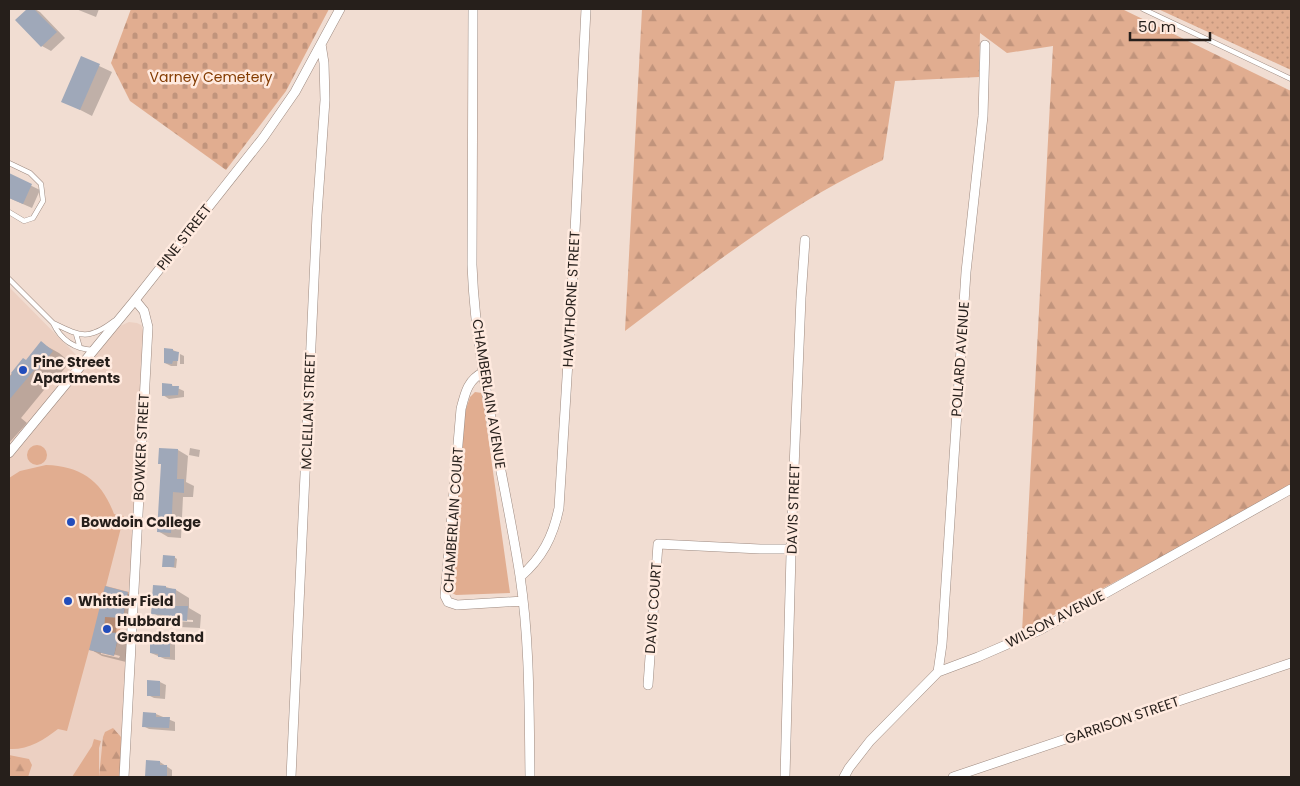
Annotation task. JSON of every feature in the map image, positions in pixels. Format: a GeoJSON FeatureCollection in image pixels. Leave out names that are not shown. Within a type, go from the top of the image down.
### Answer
{"type":"FeatureCollection","features":[{"type":"Feature","properties":{"kind":"street","name":"PINE STREET"},"geometry":{"type":"LineString","coordinates":[[9,453],[135,300],[263,138],[295,92],[340,9]]}},
{"type":"Feature","properties":{"kind":"street","name":"CHAMBERLAIN AVENUE"},"geometry":{"type":"LineString","coordinates":[[473,9],[474,301],[484,372],[520,577],[528,675],[530,777]]}},
{"type":"Feature","properties":{"kind":"street","name":"HAWTHORNE STREET"},"geometry":{"type":"LineString","coordinates":[[520,577],[531,567],[549,542],[555,527],[559,508],[586,9]]}},
{"type":"Feature","properties":{"kind":"street","name":"MCLELLAN STREET"},"geometry":{"type":"LineString","coordinates":[[290,777],[316,234],[325,100],[324,63],[321,44]]}},
{"type":"Feature","properties":{"kind":"street","name":"POLLARD AVENUE"},"geometry":{"type":"LineString","coordinates":[[938,672],[942,644],[966,272],[983,116],[985,45]]}},
{"type":"Feature","properties":{"kind":"street","name":"DAVIS STREET"},"geometry":{"type":"LineString","coordinates":[[785,777],[800,298],[805,240]]}},
{"type":"Feature","properties":{"kind":"street","name":"BOWKER STREET"},"geometry":{"type":"LineString","coordinates":[[124,777],[148,327],[144,310],[135,300]]}},
{"type":"Feature","properties":{"kind":"street","name":"CHAMBERLAIN COURT"},"geometry":{"type":"LineString","coordinates":[[484,372],[476,375],[470,382],[461,409],[445,596],[448,602],[457,605],[522,601]]}},
{"type":"Feature","properties":{"kind":"street","name":"WILSON AVENUE"},"geometry":{"type":"LineString","coordinates":[[844,777],[870,741],[938,672],[1040,630],[1291,490]]}},
{"type":"Feature","properties":{"kind":"street","name":"DAVIS COURT"},"geometry":{"type":"LineString","coordinates":[[648,685],[658,544],[791,549]]}},
{"type":"Feature","properties":{"kind":"street","name":"GARRISON STREET"},"geometry":{"type":"LineString","coordinates":[[953,777],[1291,663]]}},
{"type":"Feature","properties":{"kind":"lane"},"geometry":{"type":"LineString","coordinates":[[1144,9],[1150,10],[1291,79]]}},
{"type":"Feature","properties":{"kind":"lane"},"geometry":{"type":"LineString","coordinates":[[9,163],[30,173],[41,184],[43,201],[33,218],[24,220],[9,212]]}},
{"type":"Feature","properties":{"kind":"lane"},"geometry":{"type":"LineString","coordinates":[[9,279],[53,323],[58,333],[68,342],[80,348],[93,350]]}},
{"type":"Feature","properties":{"kind":"lane"},"geometry":{"type":"LineString","coordinates":[[53,323],[76,334],[91,334],[99,331],[123,314]]}},
{"type":"Feature","properties":{"kind":"lane"},"geometry":{"type":"LineString","coordinates":[[76,334],[80,348]]}},
{"type":"Feature","properties":{"kind":"shaded area","name":"Bowdoin College"},"geometry":{"type":"Polygon","coordinates":[[[9,287],[86,365],[120,326],[129,322],[137,323],[141,325],[144,333],[120,777],[9,777],[9,287]]]}},
{"type":"Feature","properties":{"kind":"green space","name":"Varney Cemetery"},"geometry":{"type":"Polygon","coordinates":[[[131,9],[329,9],[286,91],[226,170],[130,101],[111,63],[131,9]]]}},
{"type":"Feature","properties":{"kind":"green space"},"geometry":{"type":"Polygon","coordinates":[[[642,9],[1122,9],[1291,91],[1291,487],[1022,632],[1053,46],[1007,53],[980,33],[979,77],[895,81],[883,160],[815,196],[750,238],[625,331],[642,9]]]}},
{"type":"Feature","properties":{"kind":"green space"},"geometry":{"type":"Polygon","coordinates":[[[1158,9],[1291,9],[1291,70],[1158,9]]]}},
{"type":"Feature","properties":{"kind":"green space"},"geometry":{"type":"Polygon","coordinates":[[[475,392],[482,393],[510,593],[456,595],[450,592],[449,589],[465,412],[470,397],[475,392]]]}},
{"type":"Feature","properties":{"kind":"green space"},"geometry":{"type":"Polygon","coordinates":[[[37,445],[44,448],[47,455],[44,462],[37,465],[30,462],[27,455],[30,448],[37,445]]]}},
{"type":"Feature","properties":{"kind":"green space","name":"Whittier Field"},"geometry":{"type":"Polygon","coordinates":[[[46,465],[70,468],[80,472],[96,484],[109,502],[114,514],[124,516],[106,586],[129,592],[114,656],[89,650],[67,731],[58,729],[35,744],[23,748],[9,749],[9,478],[20,471],[46,465]]]}},
{"type":"Feature","properties":{"kind":"green space"},"geometry":{"type":"Polygon","coordinates":[[[113,728],[121,737],[120,777],[99,777],[103,737],[105,732],[113,728]]]}},
{"type":"Feature","properties":{"kind":"green space"},"geometry":{"type":"Polygon","coordinates":[[[94,739],[101,741],[99,748],[99,777],[72,777],[92,746],[94,739]]]}},
{"type":"Feature","properties":{"kind":"green space"},"geometry":{"type":"Polygon","coordinates":[[[9,755],[29,759],[32,765],[28,777],[9,777],[9,755]]]}},
{"type":"Feature","properties":{"kind":"building"},"geometry":{"type":"Polygon","coordinates":[[[27,9],[34,9],[57,32],[41,47],[15,20],[27,9]]]}},
{"type":"Feature","properties":{"kind":"building"},"geometry":{"type":"Polygon","coordinates":[[[81,56],[100,64],[80,110],[61,102],[81,56]]]}},
{"type":"Feature","properties":{"kind":"building"},"geometry":{"type":"Polygon","coordinates":[[[9,173],[32,184],[23,204],[9,198],[9,173]]]}},
{"type":"Feature","properties":{"kind":"building","name":"Pine Street Apartments"},"geometry":{"type":"Polygon","coordinates":[[[41,341],[53,351],[9,400],[9,378],[11,373],[23,358],[26,360],[41,341]]]}},
{"type":"Feature","properties":{"kind":"building"},"geometry":{"type":"Polygon","coordinates":[[[164,348],[179,352],[178,361],[173,361],[172,364],[164,363],[164,348]]]}},
{"type":"Feature","properties":{"kind":"building"},"geometry":{"type":"Polygon","coordinates":[[[162,383],[179,386],[178,395],[162,396],[162,383]]]}},
{"type":"Feature","properties":{"kind":"building"},"geometry":{"type":"Polygon","coordinates":[[[159,448],[178,449],[177,479],[184,479],[184,493],[173,492],[171,533],[157,532],[161,464],[158,464],[159,448]]]}},
{"type":"Feature","properties":{"kind":"building"},"geometry":{"type":"Polygon","coordinates":[[[163,555],[175,556],[174,567],[162,567],[163,555]]]}},
{"type":"Feature","properties":{"kind":"building"},"geometry":{"type":"Polygon","coordinates":[[[153,585],[176,589],[175,606],[188,606],[187,621],[164,619],[164,615],[151,614],[153,585]]]}},
{"type":"Feature","properties":{"kind":"building","name":"Hubbard Grandstand"},"geometry":{"type":"Polygon","coordinates":[[[105,586],[128,592],[123,618],[105,617],[104,632],[119,633],[114,656],[89,650],[105,586]]]}},
{"type":"Feature","properties":{"kind":"building"},"geometry":{"type":"Polygon","coordinates":[[[160,635],[170,636],[170,657],[158,657],[158,654],[150,653],[150,638],[159,639],[160,635]]]}},
{"type":"Feature","properties":{"kind":"building"},"geometry":{"type":"Polygon","coordinates":[[[147,680],[160,681],[160,696],[147,696],[147,680]]]}},
{"type":"Feature","properties":{"kind":"building"},"geometry":{"type":"Polygon","coordinates":[[[143,712],[156,713],[156,717],[170,717],[169,728],[142,727],[143,712]]]}},
{"type":"Feature","properties":{"kind":"building"},"geometry":{"type":"Polygon","coordinates":[[[146,760],[160,761],[160,765],[167,765],[167,776],[145,777],[146,760]]]}},
{"type":"Feature","properties":{"kind":"place","name":"Pine Street Apartments"},"geometry":{"type":"Point","coordinates":[23,370]}},
{"type":"Feature","properties":{"kind":"place","name":"Bowdoin College"},"geometry":{"type":"Point","coordinates":[71,522]}},
{"type":"Feature","properties":{"kind":"place","name":"Whittier Field"},"geometry":{"type":"Point","coordinates":[68,601]}},
{"type":"Feature","properties":{"kind":"place","name":"Hubbard Grandstand"},"geometry":{"type":"Point","coordinates":[107,629]}}]}
